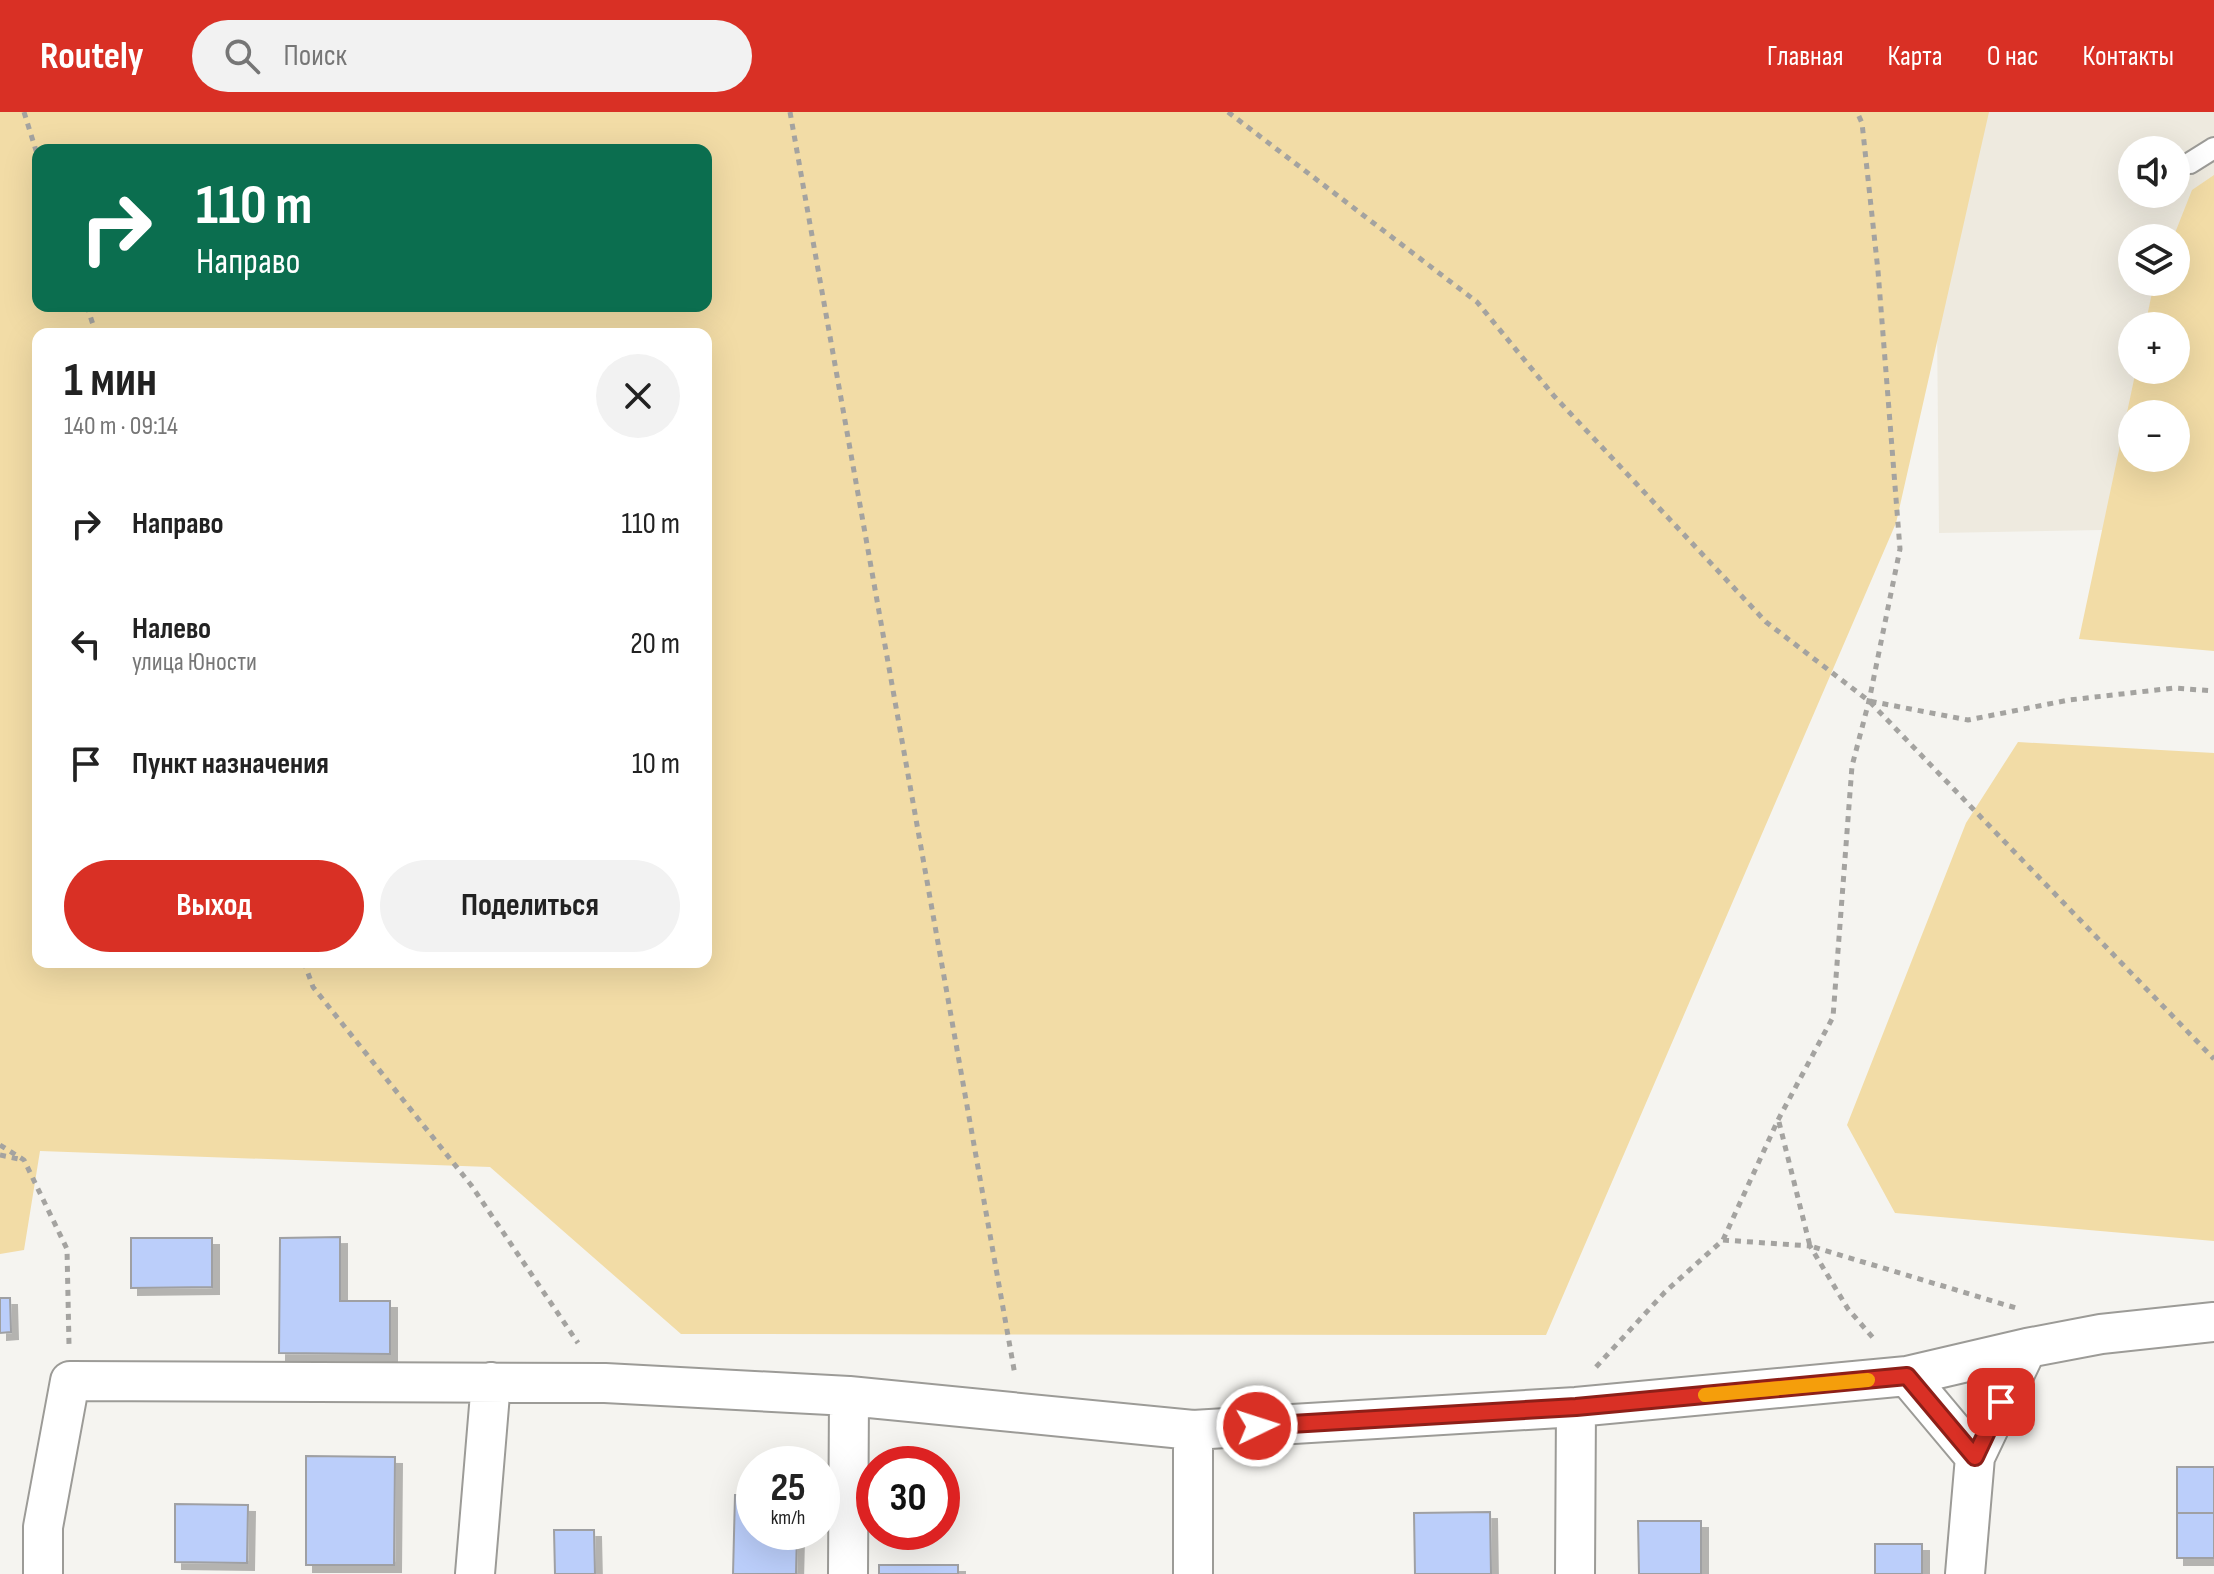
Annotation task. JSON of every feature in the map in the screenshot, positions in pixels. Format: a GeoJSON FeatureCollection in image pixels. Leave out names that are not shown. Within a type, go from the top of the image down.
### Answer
{"type":"FeatureCollection","features":[{"type":"Feature","properties":{"kind":"street"},"geometry":{"type":"LineString","coordinates":[[43,1574],[43,1527],[70,1381],[605,1383],[849,1396],[1193,1430],[1576,1407],[1907,1376],[2026,1329],[2101,1334],[2214,1322]]}},
{"type":"Feature","properties":{"kind":"street"},"geometry":{"type":"LineString","coordinates":[[1965,1574],[1975,1457],[2026,1329]]}},
{"type":"Feature","properties":{"kind":"street"},"geometry":{"type":"LineString","coordinates":[[1907,1376],[1975,1457]]}},
{"type":"Feature","properties":{"kind":"street"},"geometry":{"type":"LineString","coordinates":[[475,1574],[491,1382]]}},
{"type":"Feature","properties":{"kind":"street"},"geometry":{"type":"LineString","coordinates":[[848,1574],[849,1396]]}},
{"type":"Feature","properties":{"kind":"street"},"geometry":{"type":"LineString","coordinates":[[1575,1574],[1576,1407]]}},
{"type":"Feature","properties":{"kind":"street"},"geometry":{"type":"LineString","coordinates":[[1193,1430],[1193,1574]]}},
{"type":"Feature","properties":{"kind":"lane"},"geometry":{"type":"LineString","coordinates":[[2190,163],[2214,148]]}},
{"type":"Feature","properties":{"kind":"path"},"geometry":{"type":"LineString","coordinates":[[24,112],[34,144]]}},
{"type":"Feature","properties":{"kind":"path"},"geometry":{"type":"LineString","coordinates":[[790,112],[1022,1414]]}},
{"type":"Feature","properties":{"kind":"path"},"geometry":{"type":"LineString","coordinates":[[1228,112],[1477,302],[1554,396],[1766,622],[1869,701],[2214,1059]]}},
{"type":"Feature","properties":{"kind":"path"},"geometry":{"type":"LineString","coordinates":[[1576,1407],[1597,1365],[1665,1292],[1723,1240],[1778,1120],[1833,1017],[1852,766],[1869,701],[1900,549],[1878,271],[1862,123],[1857,112]]}},
{"type":"Feature","properties":{"kind":"path"},"geometry":{"type":"LineString","coordinates":[[1869,701],[1968,720],[2084,698],[2174,688],[2214,691]]}},
{"type":"Feature","properties":{"kind":"path"},"geometry":{"type":"LineString","coordinates":[[306,968],[313,987],[471,1185],[605,1383]]}},
{"type":"Feature","properties":{"kind":"path"},"geometry":{"type":"LineString","coordinates":[[1778,1120],[1810,1246],[1848,1309],[1907,1376]]}},
{"type":"Feature","properties":{"kind":"path"},"geometry":{"type":"LineString","coordinates":[[0,1145],[24,1160],[67,1249],[70,1381]]}},
{"type":"Feature","properties":{"kind":"path"},"geometry":{"type":"LineString","coordinates":[[0,1155],[24,1160]]}},
{"type":"Feature","properties":{"kind":"path"},"geometry":{"type":"LineString","coordinates":[[1723,1240],[1810,1246],[2026,1329]]}},
{"type":"Feature","properties":{"kind":"shaded area"},"geometry":{"type":"Polygon","coordinates":[[[0,112],[1989,112],[1896,523],[1546,1335],[681,1334],[490,1167],[40,1151],[24,1250],[0,1254],[0,112]]]}},
{"type":"Feature","properties":{"kind":"shaded area"},"geometry":{"type":"Polygon","coordinates":[[[1935,112],[2214,112],[2214,528],[1939,533],[1935,112]]]}},
{"type":"Feature","properties":{"kind":"shaded area"},"geometry":{"type":"Polygon","coordinates":[[[2214,175],[2214,651],[2079,639],[2118,455],[2118,472],[2190,472],[2190,400],[2130,400],[2133,384],[2190,384],[2190,312],[2148,312],[2151,296],[2190,296],[2190,224],[2179,224],[2185,208],[2190,208],[2192,190],[2214,175]]]}},
{"type":"Feature","properties":{"kind":"shaded area"},"geometry":{"type":"Polygon","coordinates":[[[2018,742],[2214,753],[2214,1241],[1895,1213],[1847,1125],[1966,823],[2018,742]]]}},
{"type":"Feature","properties":{"kind":"building"},"geometry":{"type":"Polygon","coordinates":[[[340,1237],[340,1301],[390,1301],[390,1354],[279,1353],[280,1238],[340,1237]]]}},
{"type":"Feature","properties":{"kind":"building"},"geometry":{"type":"Polygon","coordinates":[[[131,1238],[212,1238],[212,1287],[131,1288],[131,1238]]]}},
{"type":"Feature","properties":{"kind":"building"},"geometry":{"type":"Polygon","coordinates":[[[0,1298],[10,1298],[11,1332],[0,1333],[0,1298]]]}},
{"type":"Feature","properties":{"kind":"building"},"geometry":{"type":"Polygon","coordinates":[[[306,1456],[395,1457],[394,1565],[306,1565],[306,1456]]]}},
{"type":"Feature","properties":{"kind":"building"},"geometry":{"type":"Polygon","coordinates":[[[2177,1467],[2214,1467],[2214,1513],[2177,1513],[2177,1467]]]}},
{"type":"Feature","properties":{"kind":"building"},"geometry":{"type":"Polygon","coordinates":[[[735,1495],[736,1550],[797,1550],[796,1574],[733,1574],[735,1495]]]}},
{"type":"Feature","properties":{"kind":"building"},"geometry":{"type":"Polygon","coordinates":[[[175,1504],[248,1505],[247,1563],[175,1562],[175,1504]]]}},
{"type":"Feature","properties":{"kind":"building"},"geometry":{"type":"Polygon","coordinates":[[[1490,1512],[1491,1574],[1415,1574],[1414,1513],[1490,1512]]]}},
{"type":"Feature","properties":{"kind":"building"},"geometry":{"type":"Polygon","coordinates":[[[2177,1513],[2214,1513],[2214,1558],[2177,1558],[2177,1513]]]}},
{"type":"Feature","properties":{"kind":"building"},"geometry":{"type":"Polygon","coordinates":[[[1638,1521],[1701,1521],[1701,1574],[1639,1574],[1638,1521]]]}},
{"type":"Feature","properties":{"kind":"building"},"geometry":{"type":"Polygon","coordinates":[[[554,1530],[594,1530],[595,1574],[555,1574],[554,1530]]]}},
{"type":"Feature","properties":{"kind":"building"},"geometry":{"type":"Polygon","coordinates":[[[1875,1544],[1922,1544],[1922,1574],[1875,1574],[1875,1544]]]}},
{"type":"Feature","properties":{"kind":"building"},"geometry":{"type":"Polygon","coordinates":[[[879,1565],[958,1565],[958,1574],[879,1574],[879,1565]]]}},
{"type":"Feature","properties":{"kind":"slow traffic"},"geometry":{"type":"LineString","coordinates":[[1705,1395],[1868,1380]]}},
{"type":"Feature","properties":{"kind":"route"},"geometry":{"type":"LineString","coordinates":[[1257,1426],[1576,1407],[1907,1376],[1975,1457],[2001,1402]]}}]}
